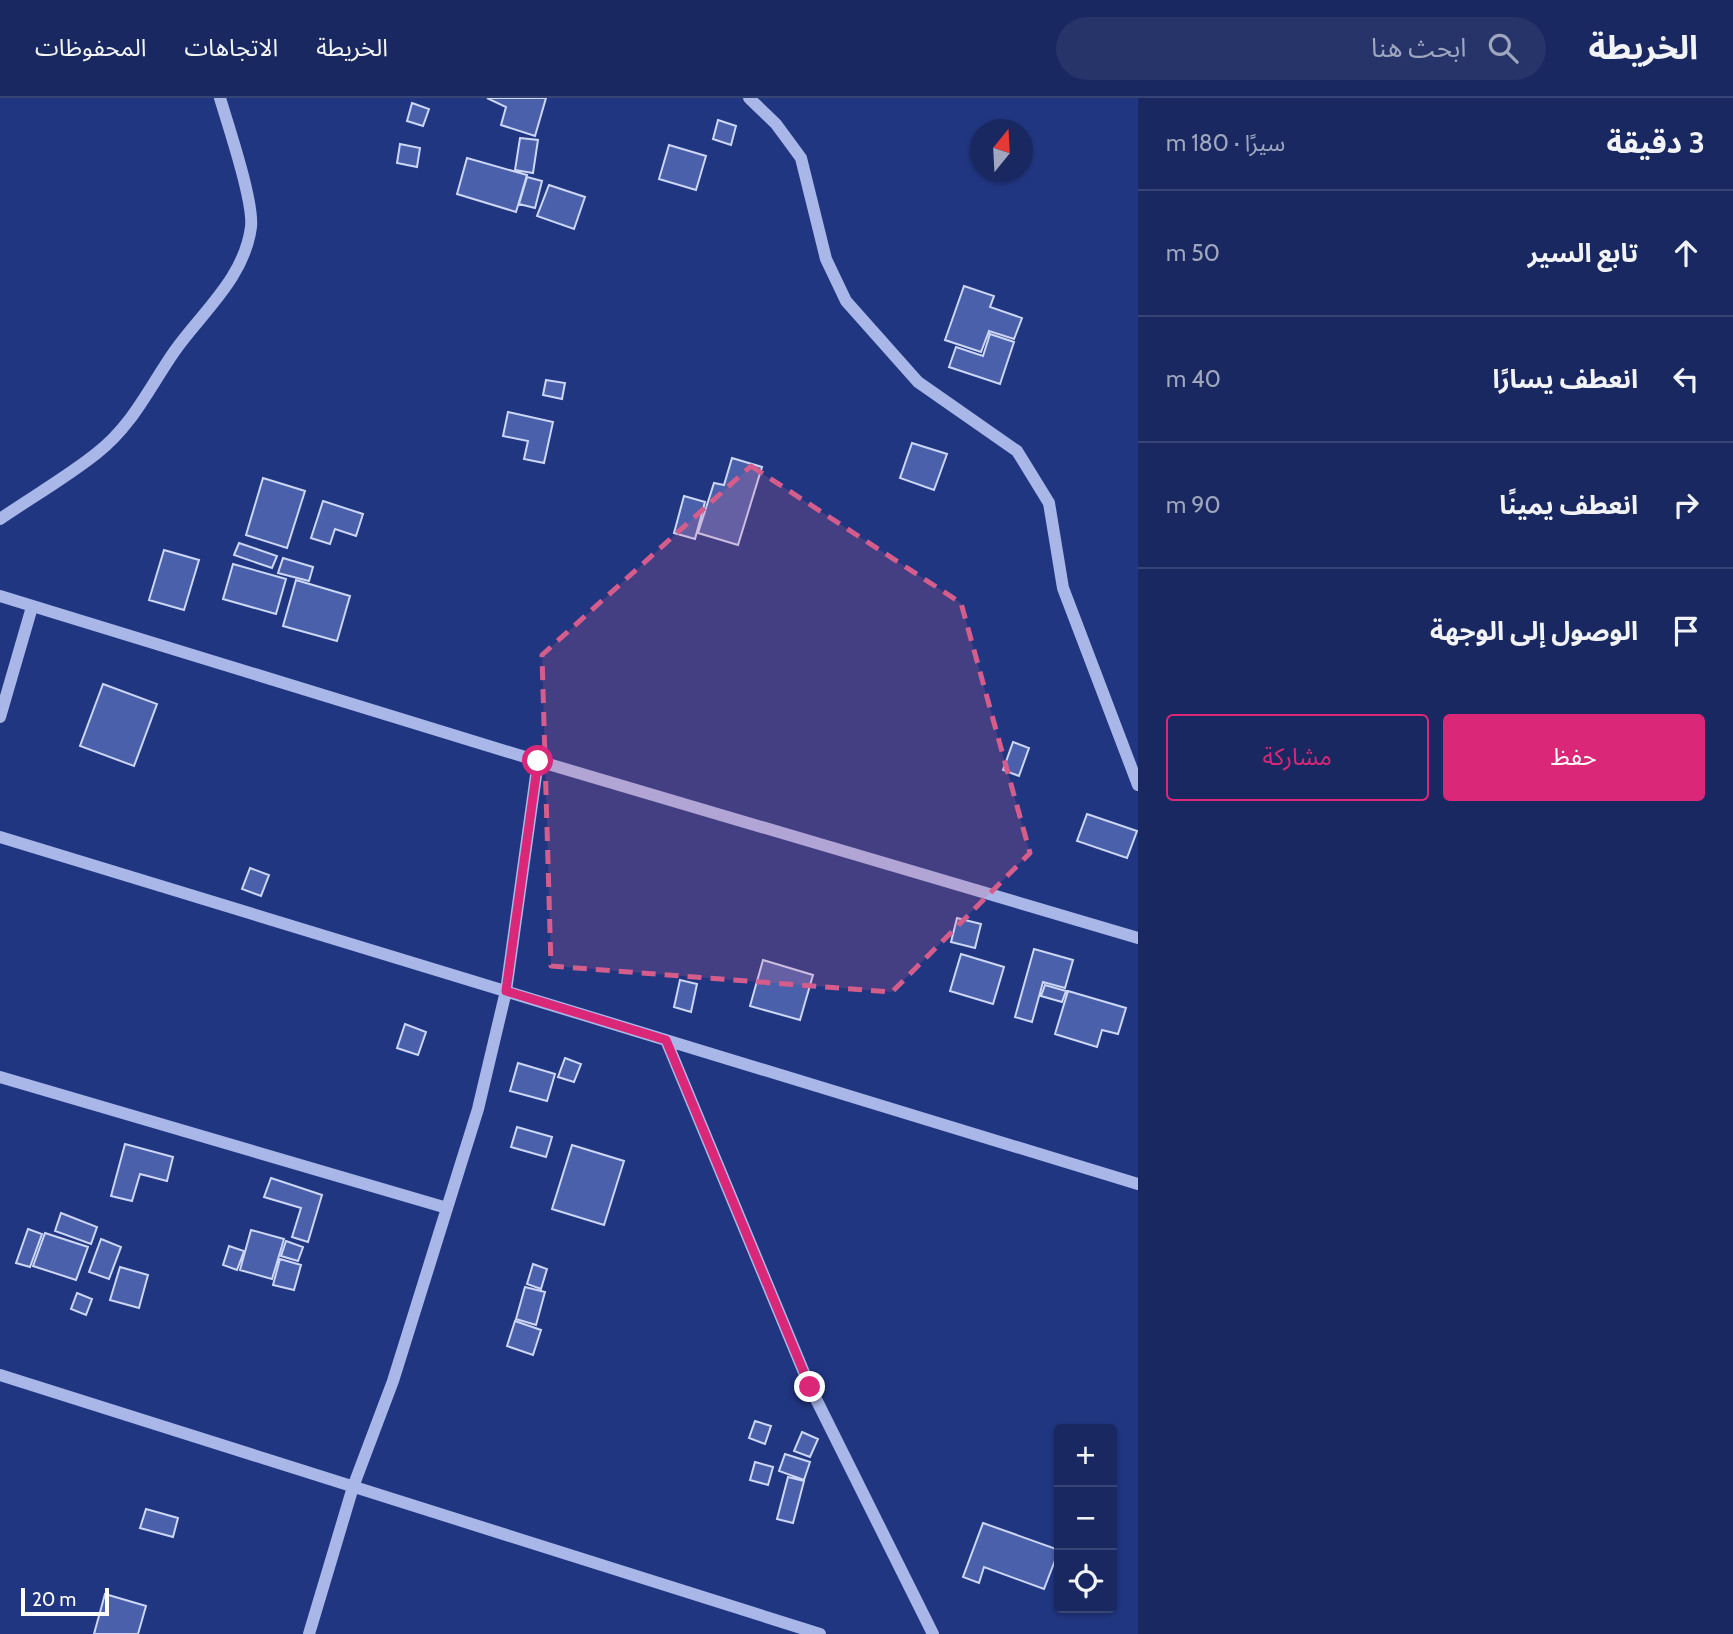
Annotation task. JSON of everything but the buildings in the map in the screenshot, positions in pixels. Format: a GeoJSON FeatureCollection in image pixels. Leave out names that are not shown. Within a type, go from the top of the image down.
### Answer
{"type":"FeatureCollection","features":[{"type":"Feature","properties":{"kind":"street"},"geometry":{"type":"LineString","coordinates":[[0,519],[98,453],[143,406],[173,354],[230,281],[242,257],[251,225],[237,151],[220,98]]}},
{"type":"Feature","properties":{"kind":"street"},"geometry":{"type":"LineString","coordinates":[[749,98],[776,124],[801,158],[826,259],[846,301],[918,382],[1017,451],[1049,503],[1063,588],[1138,785]]}},
{"type":"Feature","properties":{"kind":"street"},"geometry":{"type":"LineString","coordinates":[[0,596],[538,761],[1138,937]]}},
{"type":"Feature","properties":{"kind":"street"},"geometry":{"type":"LineString","coordinates":[[0,718],[32,607]]}},
{"type":"Feature","properties":{"kind":"street"},"geometry":{"type":"LineString","coordinates":[[309,1634],[353,1486],[393,1381],[478,1109],[506,991],[538,761]]}},
{"type":"Feature","properties":{"kind":"street"},"geometry":{"type":"LineString","coordinates":[[0,837],[1138,1184]]}},
{"type":"Feature","properties":{"kind":"street"},"geometry":{"type":"LineString","coordinates":[[666,1040],[810,1387],[933,1634]]}},
{"type":"Feature","properties":{"kind":"street"},"geometry":{"type":"LineString","coordinates":[[0,1077],[447,1208]]}},
{"type":"Feature","properties":{"kind":"street"},"geometry":{"type":"LineString","coordinates":[[0,1375],[820,1634]]}},
{"type":"Feature","properties":{"kind":"highlighted area"},"geometry":{"type":"Polygon","coordinates":[[[751,466],[961,603],[1030,853],[892,992],[551,966],[542,655],[751,466]]]}},
{"type":"Feature","properties":{"kind":"route"},"geometry":{"type":"LineString","coordinates":[[538,761],[506,991],[666,1040],[810,1387]]}}]}
